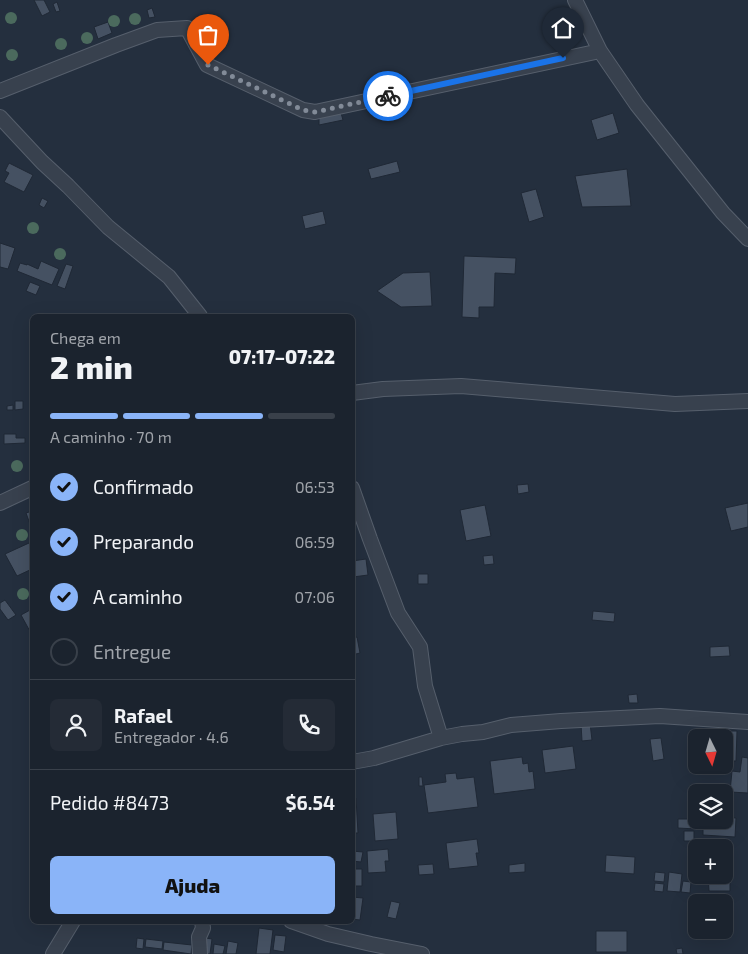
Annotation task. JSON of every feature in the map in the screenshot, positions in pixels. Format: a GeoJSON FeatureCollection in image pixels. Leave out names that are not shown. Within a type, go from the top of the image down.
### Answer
{"type":"FeatureCollection","features":[{"type":"Feature","properties":{"kind":"street"},"geometry":{"type":"LineString","coordinates":[[574,0],[600,51],[637,105],[723,213],[748,239]]}},
{"type":"Feature","properties":{"kind":"street"},"geometry":{"type":"LineString","coordinates":[[0,91],[116,44],[157,30],[186,28],[208,65],[303,110],[315,112],[600,51]]}},
{"type":"Feature","properties":{"kind":"street"},"geometry":{"type":"LineString","coordinates":[[0,116],[42,162],[108,226],[169,277],[198,314]]}},
{"type":"Feature","properties":{"kind":"street"},"geometry":{"type":"LineString","coordinates":[[355,393],[383,389],[461,386],[675,404],[748,401]]}},
{"type":"Feature","properties":{"kind":"street"},"geometry":{"type":"LineString","coordinates":[[0,503],[30,489]]}},
{"type":"Feature","properties":{"kind":"street"},"geometry":{"type":"LineString","coordinates":[[355,496],[398,613],[420,648],[425,686],[441,738]]}},
{"type":"Feature","properties":{"kind":"street"},"geometry":{"type":"LineString","coordinates":[[355,761],[374,758],[441,738],[483,732],[511,725],[660,716],[748,722]]}},
{"type":"Feature","properties":{"kind":"street"},"geometry":{"type":"LineString","coordinates":[[53,954],[72,924]]}},
{"type":"Feature","properties":{"kind":"street"},"geometry":{"type":"LineString","coordinates":[[200,954],[199,937],[202,924]]}},
{"type":"Feature","properties":{"kind":"street"},"geometry":{"type":"LineString","coordinates":[[300,924],[337,936],[422,954]]}},
{"type":"Feature","properties":{"kind":"building"},"geometry":{"type":"Polygon","coordinates":[[[34,0],[44,0],[50,12],[42,16],[34,0]]]}},
{"type":"Feature","properties":{"kind":"building"},"geometry":{"type":"Polygon","coordinates":[[[57,2],[60,11],[56,12],[53,4],[57,2]]]}},
{"type":"Feature","properties":{"kind":"building"},"geometry":{"type":"Polygon","coordinates":[[[152,8],[155,17],[149,18],[147,10],[152,8]]]}},
{"type":"Feature","properties":{"kind":"building"},"geometry":{"type":"Polygon","coordinates":[[[108,22],[112,33],[98,39],[94,27],[108,22]]]}},
{"type":"Feature","properties":{"kind":"building"},"geometry":{"type":"Polygon","coordinates":[[[341,113],[343,120],[319,125],[319,116],[341,113]]]}},
{"type":"Feature","properties":{"kind":"building"},"geometry":{"type":"Polygon","coordinates":[[[613,113],[619,133],[597,140],[591,120],[613,113]]]}},
{"type":"Feature","properties":{"kind":"building"},"geometry":{"type":"Polygon","coordinates":[[[397,161],[400,172],[371,179],[368,169],[397,161]]]}},
{"type":"Feature","properties":{"kind":"building"},"geometry":{"type":"Polygon","coordinates":[[[9,163],[33,175],[24,192],[4,182],[9,173],[5,171],[9,163]]]}},
{"type":"Feature","properties":{"kind":"building"},"geometry":{"type":"Polygon","coordinates":[[[627,169],[631,206],[582,207],[575,176],[627,169]]]}},
{"type":"Feature","properties":{"kind":"building"},"geometry":{"type":"Polygon","coordinates":[[[536,189],[544,217],[529,222],[521,193],[536,189]]]}},
{"type":"Feature","properties":{"kind":"building"},"geometry":{"type":"Polygon","coordinates":[[[42,198],[48,201],[44,208],[39,205],[42,198]]]}},
{"type":"Feature","properties":{"kind":"building"},"geometry":{"type":"Polygon","coordinates":[[[323,211],[326,224],[305,229],[302,216],[323,211]]]}},
{"type":"Feature","properties":{"kind":"building"},"geometry":{"type":"Polygon","coordinates":[[[0,243],[15,248],[8,269],[0,267],[0,243]]]}},
{"type":"Feature","properties":{"kind":"building"},"geometry":{"type":"Polygon","coordinates":[[[464,256],[516,258],[515,274],[495,273],[494,307],[479,307],[479,318],[462,317],[464,256]]]}},
{"type":"Feature","properties":{"kind":"building"},"geometry":{"type":"Polygon","coordinates":[[[41,261],[59,269],[52,285],[17,271],[20,263],[38,269],[41,261]]]}},
{"type":"Feature","properties":{"kind":"building"},"geometry":{"type":"Polygon","coordinates":[[[66,264],[73,266],[65,289],[57,286],[66,264]]]}},
{"type":"Feature","properties":{"kind":"building"},"geometry":{"type":"Polygon","coordinates":[[[430,272],[432,306],[401,307],[377,291],[403,273],[430,272]]]}},
{"type":"Feature","properties":{"kind":"building"},"geometry":{"type":"Polygon","coordinates":[[[30,282],[40,286],[36,295],[26,291],[30,282]]]}},
{"type":"Feature","properties":{"kind":"building"},"geometry":{"type":"Polygon","coordinates":[[[15,401],[23,401],[23,409],[15,410],[15,401]]]}},
{"type":"Feature","properties":{"kind":"building"},"geometry":{"type":"Polygon","coordinates":[[[13,405],[13,410],[7,410],[7,406],[13,405]]]}},
{"type":"Feature","properties":{"kind":"building"},"geometry":{"type":"Polygon","coordinates":[[[4,434],[16,434],[16,438],[25,438],[25,443],[4,444],[4,434]]]}},
{"type":"Feature","properties":{"kind":"building"},"geometry":{"type":"Polygon","coordinates":[[[528,484],[529,492],[518,494],[517,485],[528,484]]]}},
{"type":"Feature","properties":{"kind":"building"},"geometry":{"type":"Polygon","coordinates":[[[748,503],[748,527],[731,531],[725,508],[748,503]]]}},
{"type":"Feature","properties":{"kind":"building"},"geometry":{"type":"Polygon","coordinates":[[[485,505],[491,536],[466,541],[460,510],[485,505]]]}},
{"type":"Feature","properties":{"kind":"building"},"geometry":{"type":"Polygon","coordinates":[[[30,512],[30,524],[26,513],[30,512]]]}},
{"type":"Feature","properties":{"kind":"building"},"geometry":{"type":"Polygon","coordinates":[[[29,543],[30,570],[17,576],[5,554],[29,543]]]}},
{"type":"Feature","properties":{"kind":"building"},"geometry":{"type":"Polygon","coordinates":[[[493,555],[494,564],[484,565],[483,556],[493,555]]]}},
{"type":"Feature","properties":{"kind":"building"},"geometry":{"type":"Polygon","coordinates":[[[366,559],[368,575],[355,577],[355,561],[366,559]]]}},
{"type":"Feature","properties":{"kind":"building"},"geometry":{"type":"Polygon","coordinates":[[[418,574],[428,574],[428,584],[418,584],[418,574]]]}},
{"type":"Feature","properties":{"kind":"building"},"geometry":{"type":"Polygon","coordinates":[[[5,600],[16,615],[8,620],[0,609],[0,603],[5,600]]]}},
{"type":"Feature","properties":{"kind":"building"},"geometry":{"type":"Polygon","coordinates":[[[30,610],[30,631],[21,615],[30,610]]]}},
{"type":"Feature","properties":{"kind":"building"},"geometry":{"type":"Polygon","coordinates":[[[593,611],[615,613],[614,622],[592,620],[593,611]]]}},
{"type":"Feature","properties":{"kind":"building"},"geometry":{"type":"Polygon","coordinates":[[[355,637],[357,637],[360,653],[355,654],[355,637]]]}},
{"type":"Feature","properties":{"kind":"building"},"geometry":{"type":"Polygon","coordinates":[[[729,646],[730,656],[710,657],[710,647],[729,646]]]}},
{"type":"Feature","properties":{"kind":"building"},"geometry":{"type":"Polygon","coordinates":[[[637,694],[638,703],[629,703],[628,695],[637,694]]]}},
{"type":"Feature","properties":{"kind":"building"},"geometry":{"type":"Polygon","coordinates":[[[590,723],[592,740],[582,741],[581,724],[590,723]]]}},
{"type":"Feature","properties":{"kind":"building"},"geometry":{"type":"Polygon","coordinates":[[[733,731],[737,731],[736,761],[733,761],[733,731]]]}},
{"type":"Feature","properties":{"kind":"building"},"geometry":{"type":"Polygon","coordinates":[[[661,738],[664,759],[653,761],[650,739],[661,738]]]}},
{"type":"Feature","properties":{"kind":"building"},"geometry":{"type":"Polygon","coordinates":[[[573,746],[576,769],[545,773],[542,750],[573,746]]]}},
{"type":"Feature","properties":{"kind":"building"},"geometry":{"type":"Polygon","coordinates":[[[522,757],[523,764],[528,763],[529,772],[533,771],[535,789],[494,794],[490,761],[522,757]]]}},
{"type":"Feature","properties":{"kind":"building"},"geometry":{"type":"Polygon","coordinates":[[[742,757],[748,758],[748,793],[733,792],[733,784],[731,784],[732,774],[733,771],[740,772],[742,757]]]}},
{"type":"Feature","properties":{"kind":"building"},"geometry":{"type":"Polygon","coordinates":[[[456,773],[457,779],[474,777],[478,807],[428,813],[424,785],[446,782],[445,774],[456,773]]]}},
{"type":"Feature","properties":{"kind":"building"},"geometry":{"type":"Polygon","coordinates":[[[419,777],[422,777],[423,786],[419,786],[419,777]]]}},
{"type":"Feature","properties":{"kind":"building"},"geometry":{"type":"Polygon","coordinates":[[[355,798],[356,798],[358,833],[355,833],[355,798]]]}},
{"type":"Feature","properties":{"kind":"building"},"geometry":{"type":"Polygon","coordinates":[[[396,812],[398,839],[375,841],[373,814],[396,812]]]}},
{"type":"Feature","properties":{"kind":"building"},"geometry":{"type":"Polygon","coordinates":[[[733,818],[736,818],[735,837],[703,835],[703,829],[733,829],[733,818]]]}},
{"type":"Feature","properties":{"kind":"building"},"geometry":{"type":"Polygon","coordinates":[[[678,819],[688,819],[688,829],[678,828],[678,819]]]}},
{"type":"Feature","properties":{"kind":"building"},"geometry":{"type":"Polygon","coordinates":[[[684,831],[694,831],[694,839],[684,841],[684,831]]]}},
{"type":"Feature","properties":{"kind":"building"},"geometry":{"type":"Polygon","coordinates":[[[477,839],[479,853],[476,853],[478,866],[449,869],[446,843],[477,839]]]}},
{"type":"Feature","properties":{"kind":"building"},"geometry":{"type":"Polygon","coordinates":[[[388,849],[389,861],[385,861],[386,872],[368,873],[367,851],[388,849]]]}},
{"type":"Feature","properties":{"kind":"building"},"geometry":{"type":"Polygon","coordinates":[[[355,851],[363,852],[361,862],[355,861],[355,851]]]}},
{"type":"Feature","properties":{"kind":"building"},"geometry":{"type":"Polygon","coordinates":[[[606,855],[635,857],[634,874],[605,872],[606,855]]]}},
{"type":"Feature","properties":{"kind":"building"},"geometry":{"type":"Polygon","coordinates":[[[525,863],[525,872],[509,873],[509,865],[525,863]]]}},
{"type":"Feature","properties":{"kind":"building"},"geometry":{"type":"Polygon","coordinates":[[[433,864],[434,874],[419,875],[418,865],[433,864]]]}},
{"type":"Feature","properties":{"kind":"building"},"geometry":{"type":"Polygon","coordinates":[[[355,869],[362,869],[362,886],[355,886],[355,869]]]}},
{"type":"Feature","properties":{"kind":"building"},"geometry":{"type":"Polygon","coordinates":[[[655,872],[665,873],[664,882],[654,881],[655,872]]]}},
{"type":"Feature","properties":{"kind":"building"},"geometry":{"type":"Polygon","coordinates":[[[669,872],[682,874],[680,892],[667,891],[669,872]]]}},
{"type":"Feature","properties":{"kind":"building"},"geometry":{"type":"Polygon","coordinates":[[[683,881],[691,884],[690,893],[681,892],[683,881]]]}},
{"type":"Feature","properties":{"kind":"building"},"geometry":{"type":"Polygon","coordinates":[[[655,883],[664,884],[663,892],[654,891],[655,883]]]}},
{"type":"Feature","properties":{"kind":"building"},"geometry":{"type":"Polygon","coordinates":[[[709,884],[730,884],[730,891],[709,891],[709,884]]]}},
{"type":"Feature","properties":{"kind":"building"},"geometry":{"type":"Polygon","coordinates":[[[355,897],[363,898],[360,920],[355,919],[355,897]]]}},
{"type":"Feature","properties":{"kind":"building"},"geometry":{"type":"Polygon","coordinates":[[[391,901],[400,903],[396,919],[387,917],[391,901]]]}},
{"type":"Feature","properties":{"kind":"building"},"geometry":{"type":"Polygon","coordinates":[[[259,928],[273,930],[270,954],[256,954],[259,928]]]}},
{"type":"Feature","properties":{"kind":"building"},"geometry":{"type":"Polygon","coordinates":[[[596,931],[627,931],[627,952],[596,952],[596,931]]]}},
{"type":"Feature","properties":{"kind":"building"},"geometry":{"type":"Polygon","coordinates":[[[275,935],[286,936],[284,952],[273,950],[275,935]]]}},
{"type":"Feature","properties":{"kind":"building"},"geometry":{"type":"Polygon","coordinates":[[[137,938],[144,939],[143,949],[136,948],[137,938]]]}},
{"type":"Feature","properties":{"kind":"building"},"geometry":{"type":"Polygon","coordinates":[[[206,938],[212,939],[210,954],[203,954],[206,938]]]}},
{"type":"Feature","properties":{"kind":"building"},"geometry":{"type":"Polygon","coordinates":[[[146,939],[163,941],[162,949],[145,947],[146,939]]]}},
{"type":"Feature","properties":{"kind":"building"},"geometry":{"type":"Polygon","coordinates":[[[228,941],[238,943],[236,954],[226,954],[228,941]]]}},
{"type":"Feature","properties":{"kind":"building"},"geometry":{"type":"Polygon","coordinates":[[[164,942],[192,945],[191,954],[163,950],[164,942]]]}},
{"type":"Feature","properties":{"kind":"building"},"geometry":{"type":"Polygon","coordinates":[[[214,944],[225,946],[223,954],[213,954],[214,944]]]}},
{"type":"Feature","properties":{"kind":"building"},"geometry":{"type":"Polygon","coordinates":[[[682,948],[683,954],[677,954],[676,949],[682,948]]]}},
{"type":"Feature","properties":{"kind":"way so far"},"geometry":{"type":"LineString","coordinates":[[208,65],[303,110],[315,112],[388,96]]}},
{"type":"Feature","properties":{"kind":"route"},"geometry":{"type":"LineString","coordinates":[[388,96],[563,58]]}}]}
